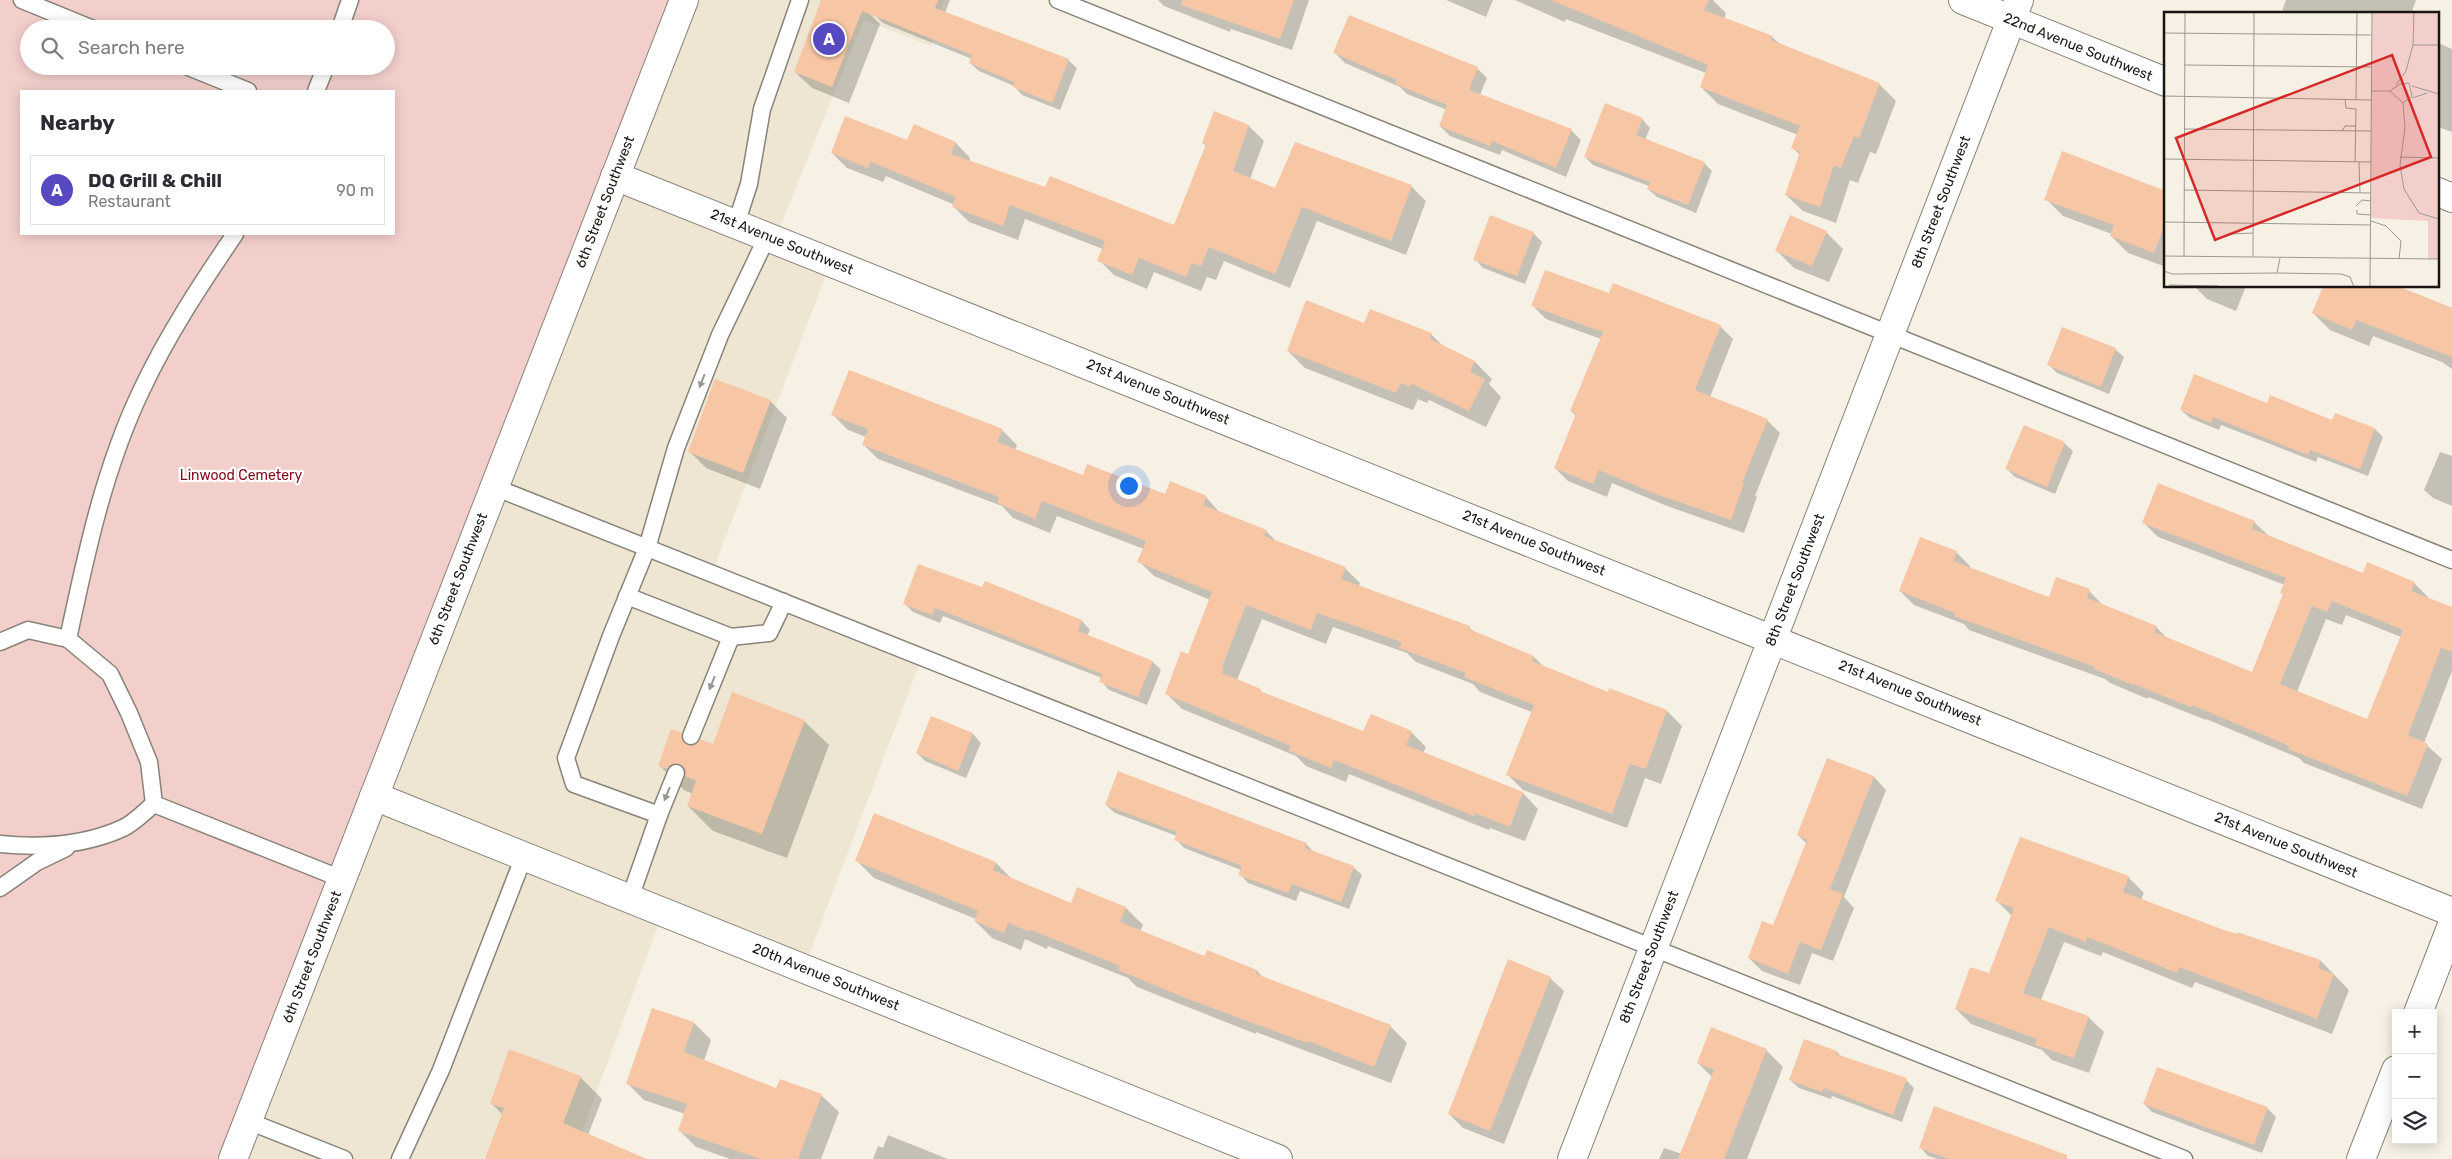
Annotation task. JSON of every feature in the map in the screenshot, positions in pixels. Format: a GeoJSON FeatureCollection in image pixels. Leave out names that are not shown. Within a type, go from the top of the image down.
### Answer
{"type":"FeatureCollection","features":[{"type":"Feature","properties":{"kind":"street","name":"6th Street Southwest"},"geometry":{"type":"LineString","coordinates":[[233,1159],[684,0]]}},
{"type":"Feature","properties":{"kind":"street","name":"22nd Avenue Southwest"},"geometry":{"type":"LineString","coordinates":[[1962,0],[2015,10],[2164,81]]}},
{"type":"Feature","properties":{"kind":"street","name":"8th Street Southwest"},"geometry":{"type":"LineString","coordinates":[[1572,1159],[2015,10]]}},
{"type":"Feature","properties":{"kind":"street","name":"21st Avenue Southwest"},"geometry":{"type":"LineString","coordinates":[[615,176],[1773,638],[2452,912]]}},
{"type":"Feature","properties":{"kind":"street"},"geometry":{"type":"LineString","coordinates":[[2440,193],[2452,198]]}},
{"type":"Feature","properties":{"kind":"street","name":"20th Avenue Southwest"},"geometry":{"type":"LineString","coordinates":[[374,796],[1278,1159]]}},
{"type":"Feature","properties":{"kind":"street"},"geometry":{"type":"LineString","coordinates":[[2420,1009],[2452,925]]}},
{"type":"Feature","properties":{"kind":"street"},"geometry":{"type":"LineString","coordinates":[[2361,1159],[2392,1080]]}},
{"type":"Feature","properties":{"kind":"lane"},"geometry":{"type":"LineString","coordinates":[[22,0],[71,20]]}},
{"type":"Feature","properties":{"kind":"lane"},"geometry":{"type":"LineString","coordinates":[[343,20],[350,0]]}},
{"type":"Feature","properties":{"kind":"lane"},"geometry":{"type":"LineString","coordinates":[[736,224],[749,184],[762,109],[800,0]]}},
{"type":"Feature","properties":{"kind":"lane"},"geometry":{"type":"LineString","coordinates":[[1058,0],[2452,560]]}},
{"type":"Feature","properties":{"kind":"lane"},"geometry":{"type":"LineString","coordinates":[[208,75],[246,90]]}},
{"type":"Feature","properties":{"kind":"lane"},"geometry":{"type":"LineString","coordinates":[[316,90],[322,75]]}},
{"type":"Feature","properties":{"kind":"lane"},"geometry":{"type":"LineString","coordinates":[[68,639],[86,551],[109,471],[141,390],[192,296],[234,235]]}},
{"type":"Feature","properties":{"kind":"lane"},"geometry":{"type":"LineString","coordinates":[[658,815],[574,784],[566,758],[647,548],[676,448],[720,335],[767,237]]}},
{"type":"Feature","properties":{"kind":"lane"},"geometry":{"type":"LineString","coordinates":[[494,487],[2184,1159]]}},
{"type":"Feature","properties":{"kind":"lane"},"geometry":{"type":"LineString","coordinates":[[628,596],[731,638],[769,633],[784,602]]}},
{"type":"Feature","properties":{"kind":"lane"},"geometry":{"type":"LineString","coordinates":[[0,642],[28,630],[68,639],[110,674],[129,713],[149,762],[154,804]]}},
{"type":"Feature","properties":{"kind":"lane"},"geometry":{"type":"LineString","coordinates":[[691,736],[731,638]]}},
{"type":"Feature","properties":{"kind":"lane"},"geometry":{"type":"LineString","coordinates":[[630,898],[658,815],[676,773]]}},
{"type":"Feature","properties":{"kind":"lane"},"geometry":{"type":"LineString","coordinates":[[0,888],[37,862],[77,842],[124,828],[154,804]]}},
{"type":"Feature","properties":{"kind":"lane"},"geometry":{"type":"LineString","coordinates":[[154,804],[342,879]]}},
{"type":"Feature","properties":{"kind":"lane"},"geometry":{"type":"LineString","coordinates":[[0,844],[32,847],[77,842]]}},
{"type":"Feature","properties":{"kind":"lane"},"geometry":{"type":"LineString","coordinates":[[400,1159],[441,1070],[524,856]]}},
{"type":"Feature","properties":{"kind":"lane"},"geometry":{"type":"LineString","coordinates":[[248,1121],[344,1159]]}},
{"type":"Feature","properties":{"kind":"shaded area"},"geometry":{"type":"Polygon","coordinates":[[[684,0],[944,0],[931,46],[864,20],[775,239],[831,262],[712,573],[922,657],[804,968],[663,912],[572,1159],[233,1159],[684,0]]]}},
{"type":"Feature","properties":{"kind":"green space","name":"Linwood Cemetery"},"geometry":{"type":"Polygon","coordinates":[[[0,0],[684,0],[233,1159],[0,1159],[0,0]]]}},
{"type":"Feature","properties":{"kind":"building"},"geometry":{"type":"Polygon","coordinates":[[[821,0],[938,0],[935,8],[1069,59],[1052,103],[1013,87],[1014,82],[969,63],[972,55],[862,11],[832,87],[794,72],[821,0]]]}},
{"type":"Feature","properties":{"kind":"building"},"geometry":{"type":"Polygon","coordinates":[[[1182,0],[1294,0],[1280,39],[1181,5],[1182,0]]]}},
{"type":"Feature","properties":{"kind":"building"},"geometry":{"type":"Polygon","coordinates":[[[1551,0],[1709,0],[1704,10],[1773,36],[1771,40],[1880,83],[1859,138],[1854,136],[1841,168],[1834,165],[1820,207],[1785,195],[1800,152],[1791,148],[1800,126],[1700,87],[1708,65],[1551,0]]]}},
{"type":"Feature","properties":{"kind":"building"},"geometry":{"type":"Polygon","coordinates":[[[1349,15],[1478,67],[1469,90],[1572,129],[1556,168],[1492,141],[1490,146],[1439,126],[1447,105],[1395,84],[1397,80],[1333,53],[1349,15]]]}},
{"type":"Feature","properties":{"kind":"building"},"geometry":{"type":"Polygon","coordinates":[[[1605,103],[1643,118],[1636,135],[1705,162],[1688,205],[1647,189],[1650,182],[1584,157],[1605,103]]]}},
{"type":"Feature","properties":{"kind":"building"},"geometry":{"type":"Polygon","coordinates":[[[1214,111],[1249,125],[1233,171],[1275,188],[1295,142],[1412,185],[1391,241],[1302,207],[1275,274],[1209,247],[1201,266],[1192,263],[1186,277],[1139,258],[1132,275],[1097,261],[1105,241],[1010,205],[1003,226],[952,207],[956,197],[871,162],[868,168],[831,153],[845,116],[907,140],[914,124],[956,142],[951,154],[1045,187],[1050,176],[1174,225],[1206,144],[1202,143],[1214,111]]]}},
{"type":"Feature","properties":{"kind":"building"},"geometry":{"type":"Polygon","coordinates":[[[2062,151],[2164,190],[2164,226],[2154,253],[2110,236],[2114,225],[2044,200],[2062,151]]]}},
{"type":"Feature","properties":{"kind":"building"},"geometry":{"type":"Polygon","coordinates":[[[1490,215],[1534,232],[1517,276],[1473,260],[1490,215]]]}},
{"type":"Feature","properties":{"kind":"building"},"geometry":{"type":"Polygon","coordinates":[[[1790,215],[1827,231],[1812,266],[1775,251],[1790,215]]]}},
{"type":"Feature","properties":{"kind":"building"},"geometry":{"type":"Polygon","coordinates":[[[1545,270],[1609,293],[1613,283],[1721,325],[1695,390],[1768,419],[1742,483],[1744,483],[1731,520],[1653,493],[1599,470],[1593,484],[1554,468],[1576,414],[1570,411],[1603,332],[1531,306],[1545,270]]]}},
{"type":"Feature","properties":{"kind":"building"},"geometry":{"type":"Polygon","coordinates":[[[2322,288],[2402,288],[2452,308],[2452,357],[2356,320],[2352,330],[2312,313],[2322,288]]]}},
{"type":"Feature","properties":{"kind":"building"},"geometry":{"type":"Polygon","coordinates":[[[1306,300],[1364,323],[1370,309],[1432,333],[1430,339],[1475,361],[1470,372],[1485,379],[1469,411],[1412,384],[1410,387],[1401,383],[1396,393],[1287,351],[1306,300]]]}},
{"type":"Feature","properties":{"kind":"building"},"geometry":{"type":"Polygon","coordinates":[[[2062,327],[2116,348],[2101,387],[2047,365],[2062,327]]]}},
{"type":"Feature","properties":{"kind":"building"},"geometry":{"type":"Polygon","coordinates":[[[849,370],[1003,429],[997,442],[1083,475],[1087,464],[1165,494],[1170,481],[1207,496],[1203,505],[1267,530],[1264,536],[1346,567],[1341,579],[1470,626],[1469,629],[1534,656],[1532,661],[1608,692],[1609,688],[1667,710],[1646,769],[1630,764],[1612,814],[1506,775],[1534,705],[1464,677],[1466,673],[1399,648],[1402,642],[1317,613],[1311,630],[1246,605],[1222,667],[1224,668],[1222,673],[1261,689],[1260,691],[1363,731],[1371,714],[1412,731],[1406,745],[1523,792],[1510,827],[1475,813],[1474,816],[1334,760],[1331,768],[1289,751],[1291,746],[1165,694],[1181,651],[1188,654],[1212,592],[1137,562],[1146,541],[1042,501],[1035,519],[997,503],[999,497],[862,445],[868,429],[831,415],[849,370]]]}},
{"type":"Feature","properties":{"kind":"building"},"geometry":{"type":"Polygon","coordinates":[[[2194,374],[2267,403],[2270,395],[2332,420],[2335,413],[2375,428],[2360,469],[2310,450],[2308,455],[2213,417],[2211,423],[2180,410],[2194,374]]]}},
{"type":"Feature","properties":{"kind":"building"},"geometry":{"type":"Polygon","coordinates":[[[715,379],[771,400],[743,473],[688,452],[715,379]]]}},
{"type":"Feature","properties":{"kind":"building"},"geometry":{"type":"Polygon","coordinates":[[[2024,425],[2065,442],[2047,487],[2005,469],[2024,425]]]}},
{"type":"Feature","properties":{"kind":"building"},"geometry":{"type":"Polygon","coordinates":[[[2158,483],[2255,521],[2252,529],[2363,573],[2367,562],[2415,582],[2411,591],[2452,607],[2452,652],[2441,648],[2408,735],[2428,744],[2407,796],[2288,749],[2289,746],[2192,705],[2191,707],[2094,669],[2095,667],[1954,616],[1955,613],[1899,591],[1920,537],[1957,551],[1953,561],[2049,597],[2056,577],[2090,589],[2087,598],[2157,626],[2154,632],[2252,672],[2283,594],[2280,593],[2286,578],[2142,523],[2158,483]],[[2332,601],[2327,612],[2312,606],[2280,684],[2367,719],[2403,630],[2332,601]]]}},
{"type":"Feature","properties":{"kind":"building"},"geometry":{"type":"Polygon","coordinates":[[[918,564],[982,587],[985,581],[1082,620],[1078,631],[1153,661],[1138,697],[1099,682],[1102,674],[935,608],[932,615],[903,604],[918,564]]]}},
{"type":"Feature","properties":{"kind":"building"},"geometry":{"type":"Polygon","coordinates":[[[732,692],[805,720],[762,834],[687,806],[696,781],[685,776],[684,767],[679,764],[670,765],[667,769],[658,766],[671,729],[682,733],[683,742],[688,745],[697,744],[700,739],[713,744],[732,692]]]}},
{"type":"Feature","properties":{"kind":"building"},"geometry":{"type":"Polygon","coordinates":[[[931,716],[973,733],[958,771],[916,753],[931,716]]]}},
{"type":"Feature","properties":{"kind":"building"},"geometry":{"type":"Polygon","coordinates":[[[1827,758],[1874,776],[1830,889],[1843,894],[1821,950],[1800,942],[1788,974],[1748,958],[1762,921],[1773,925],[1807,840],[1797,835],[1827,758]]]}},
{"type":"Feature","properties":{"kind":"building"},"geometry":{"type":"Polygon","coordinates":[[[1118,771],[1307,843],[1305,848],[1354,866],[1341,902],[1292,884],[1288,893],[1238,875],[1242,866],[1174,840],[1177,832],[1105,805],[1118,771]]]}},
{"type":"Feature","properties":{"kind":"building"},"geometry":{"type":"Polygon","coordinates":[[[874,813],[996,862],[993,870],[1071,903],[1077,887],[1126,907],[1120,922],[1204,956],[1207,950],[1257,970],[1256,974],[1391,1025],[1374,1067],[1308,1041],[1307,1043],[1188,999],[1118,970],[1120,966],[1031,930],[1030,932],[1008,923],[1004,933],[974,921],[978,911],[855,861],[874,813]]]}},
{"type":"Feature","properties":{"kind":"building"},"geometry":{"type":"Polygon","coordinates":[[[2020,837],[2129,876],[2123,892],[2221,929],[2237,934],[2237,932],[2321,960],[2318,968],[2334,974],[2317,1019],[2179,967],[2177,973],[2087,937],[2086,942],[2049,927],[2023,993],[2089,1016],[2074,1058],[2035,1045],[2037,1039],[1955,1009],[1970,967],[1989,973],[2014,908],[1995,901],[2020,837]]]}},
{"type":"Feature","properties":{"kind":"building"},"geometry":{"type":"Polygon","coordinates":[[[1508,959],[1551,977],[1490,1131],[1448,1114],[1508,959]]]}},
{"type":"Feature","properties":{"kind":"building"},"geometry":{"type":"Polygon","coordinates":[[[652,1008],[694,1022],[684,1052],[776,1088],[780,1079],[822,1094],[798,1159],[761,1159],[678,1131],[687,1104],[626,1084],[652,1008]]]}},
{"type":"Feature","properties":{"kind":"building"},"geometry":{"type":"Polygon","coordinates":[[[1711,1027],[1767,1049],[1724,1159],[1678,1159],[1714,1070],[1697,1063],[1711,1027]]]}},
{"type":"Feature","properties":{"kind":"building"},"geometry":{"type":"Polygon","coordinates":[[[1804,1039],[1837,1051],[1836,1054],[1907,1078],[1893,1115],[1824,1088],[1822,1092],[1789,1080],[1804,1039]]]}},
{"type":"Feature","properties":{"kind":"building"},"geometry":{"type":"Polygon","coordinates":[[[509,1049],[581,1076],[563,1123],[647,1159],[485,1159],[504,1108],[490,1104],[509,1049]]]}},
{"type":"Feature","properties":{"kind":"building"},"geometry":{"type":"Polygon","coordinates":[[[2157,1067],[2268,1107],[2254,1145],[2143,1104],[2157,1067]]]}},
{"type":"Feature","properties":{"kind":"building"},"geometry":{"type":"Polygon","coordinates":[[[1934,1106],[2067,1155],[2067,1159],[1949,1159],[1919,1148],[1934,1106]]]}},
{"type":"Feature","properties":{"kind":"place","name":"DQ Grill & Chill"},"geometry":{"type":"Point","coordinates":[829,39]}}]}
